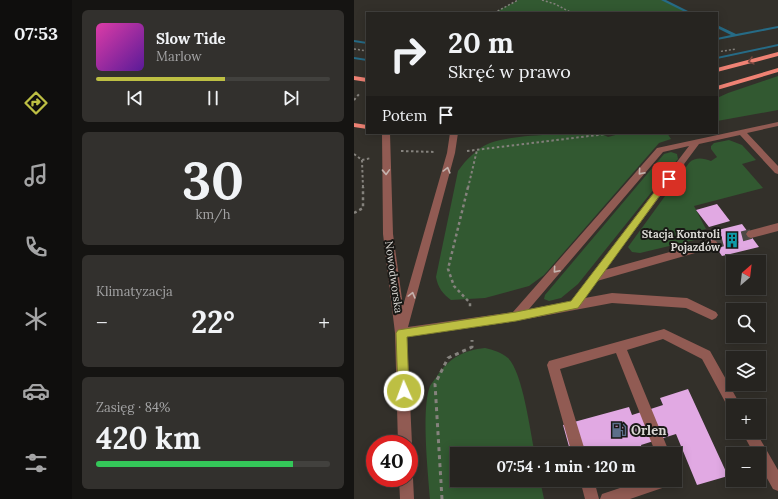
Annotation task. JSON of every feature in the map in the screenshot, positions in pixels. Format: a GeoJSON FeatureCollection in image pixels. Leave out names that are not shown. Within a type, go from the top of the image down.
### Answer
{"type":"FeatureCollection","features":[{"type":"Feature","properties":{"kind":"main road"},"geometry":{"type":"LineString","coordinates":[[718,70],[778,54]]}},
{"type":"Feature","properties":{"kind":"main road"},"geometry":{"type":"LineString","coordinates":[[718,88],[778,70]]}},
{"type":"Feature","properties":{"kind":"main road"},"geometry":{"type":"LineString","coordinates":[[354,78],[366,80]]}},
{"type":"Feature","properties":{"kind":"main road"},"geometry":{"type":"LineString","coordinates":[[354,126],[366,127]]}},
{"type":"Feature","properties":{"kind":"street"},"geometry":{"type":"LineString","coordinates":[[516,316],[660,150],[778,124]]}},
{"type":"Feature","properties":{"kind":"street"},"geometry":{"type":"LineString","coordinates":[[742,132],[778,171]]}},
{"type":"Feature","properties":{"kind":"street","name":"Nowodworska"},"geometry":{"type":"LineString","coordinates":[[386,134],[388,234],[401,333],[405,435]]}},
{"type":"Feature","properties":{"kind":"street"},"geometry":{"type":"LineString","coordinates":[[454,134],[451,153],[401,333],[516,316],[612,298],[687,302],[712,315]]}},
{"type":"Feature","properties":{"kind":"street"},"geometry":{"type":"LineString","coordinates":[[574,305],[697,141]]}},
{"type":"Feature","properties":{"kind":"street"},"geometry":{"type":"LineString","coordinates":[[751,234],[778,227]]}},
{"type":"Feature","properties":{"kind":"street"},"geometry":{"type":"LineString","coordinates":[[593,278],[713,244]]}},
{"type":"Feature","properties":{"kind":"street"},"geometry":{"type":"LineString","coordinates":[[577,447],[553,365],[664,334],[706,355],[731,399]]}},
{"type":"Feature","properties":{"kind":"street"},"geometry":{"type":"LineString","coordinates":[[619,346],[660,447]]}},
{"type":"Feature","properties":{"kind":"street"},"geometry":{"type":"LineString","coordinates":[[753,439],[778,484]]}},
{"type":"Feature","properties":{"kind":"street"},"geometry":{"type":"LineString","coordinates":[[406,487],[407,499]]}},
{"type":"Feature","properties":{"kind":"street"},"geometry":{"type":"LineString","coordinates":[[589,487],[592,499]]}},
{"type":"Feature","properties":{"kind":"street"},"geometry":{"type":"LineString","coordinates":[[607,499],[644,487]]}},
{"type":"Feature","properties":{"kind":"path"},"geometry":{"type":"LineString","coordinates":[[496,12],[518,0]]}},
{"type":"Feature","properties":{"kind":"path"},"geometry":{"type":"LineString","coordinates":[[542,0],[555,4],[570,12]]}},
{"type":"Feature","properties":{"kind":"path"},"geometry":{"type":"LineString","coordinates":[[354,49],[366,51]]}},
{"type":"Feature","properties":{"kind":"path"},"geometry":{"type":"LineString","coordinates":[[362,160],[404,151],[451,153],[606,134]]}},
{"type":"Feature","properties":{"kind":"path"},"geometry":{"type":"LineString","coordinates":[[354,154],[362,160]]}},
{"type":"Feature","properties":{"kind":"path"},"geometry":{"type":"LineString","coordinates":[[354,213],[363,208],[362,160]]}},
{"type":"Feature","properties":{"kind":"green space"},"geometry":{"type":"Polygon","coordinates":[[[518,0],[663,0],[688,12],[496,12],[518,0]]]}},
{"type":"Feature","properties":{"kind":"green space"},"geometry":{"type":"Polygon","coordinates":[[[778,76],[778,110],[718,121],[718,98],[778,76]]]}},
{"type":"Feature","properties":{"kind":"green space"},"geometry":{"type":"Polygon","coordinates":[[[602,134],[608,137],[619,134],[668,134],[671,139],[659,143],[544,275],[529,286],[485,298],[451,300],[441,290],[436,277],[458,171],[476,151],[485,145],[501,140],[544,135],[602,134]]]}},
{"type":"Feature","properties":{"kind":"green space"},"geometry":{"type":"Polygon","coordinates":[[[729,140],[742,145],[756,160],[742,164],[763,188],[694,206],[706,229],[702,230],[707,237],[640,253],[632,252],[628,247],[689,163],[699,159],[711,161],[717,157],[711,149],[711,146],[714,143],[729,140]]]}},
{"type":"Feature","properties":{"kind":"green space"},"geometry":{"type":"Polygon","coordinates":[[[671,152],[677,154],[678,159],[578,284],[561,298],[549,301],[544,299],[545,295],[664,154],[671,152]]]}},
{"type":"Feature","properties":{"kind":"green space"},"geometry":{"type":"Polygon","coordinates":[[[485,348],[503,354],[513,365],[522,389],[534,447],[450,447],[450,487],[541,487],[544,499],[430,499],[426,410],[427,396],[430,386],[447,364],[452,360],[464,353],[485,348]]]}},
{"type":"Feature","properties":{"kind":"building"},"geometry":{"type":"Polygon","coordinates":[[[717,204],[730,221],[709,227],[696,210],[717,204]]]}},
{"type":"Feature","properties":{"kind":"building","name":"Stacja Kontroli Pojazdów"},"geometry":{"type":"Polygon","coordinates":[[[742,224],[759,247],[722,256],[706,233],[742,224]]]}},
{"type":"Feature","properties":{"kind":"building"},"geometry":{"type":"Polygon","coordinates":[[[688,389],[726,472],[726,477],[697,485],[676,434],[641,445],[642,447],[569,447],[563,425],[629,407],[632,415],[663,405],[660,398],[688,389]]]}},
{"type":"Feature","properties":{"kind":"waterway"},"geometry":{"type":"LineString","coordinates":[[663,0],[688,12]]}},
{"type":"Feature","properties":{"kind":"waterway"},"geometry":{"type":"LineString","coordinates":[[718,27],[735,35]]}},
{"type":"Feature","properties":{"kind":"waterway"},"geometry":{"type":"LineString","coordinates":[[735,35],[778,27]]}},
{"type":"Feature","properties":{"kind":"waterway"},"geometry":{"type":"LineString","coordinates":[[718,39],[735,35]]}},
{"type":"Feature","properties":{"kind":"waterway"},"geometry":{"type":"LineString","coordinates":[[354,41],[366,43]]}},
{"type":"Feature","properties":{"kind":"waterway"},"geometry":{"type":"LineString","coordinates":[[718,58],[778,45]]}},
{"type":"Feature","properties":{"kind":"waterway"},"geometry":{"type":"LineString","coordinates":[[354,58],[366,60]]}},
{"type":"Feature","properties":{"kind":"tunnel"},"geometry":{"type":"LineString","coordinates":[[713,244],[751,234]]}},
{"type":"Feature","properties":{"kind":"place","name":"Stacja Kontroli Pojazdów"},"geometry":{"type":"Point","coordinates":[732,240]}},
{"type":"Feature","properties":{"kind":"place","name":"Orlen"},"geometry":{"type":"Point","coordinates":[619,430]}},
{"type":"Feature","properties":{"kind":"route"},"geometry":{"type":"LineString","coordinates":[[404,391],[401,333],[516,316],[574,305],[669,179]]}}]}
